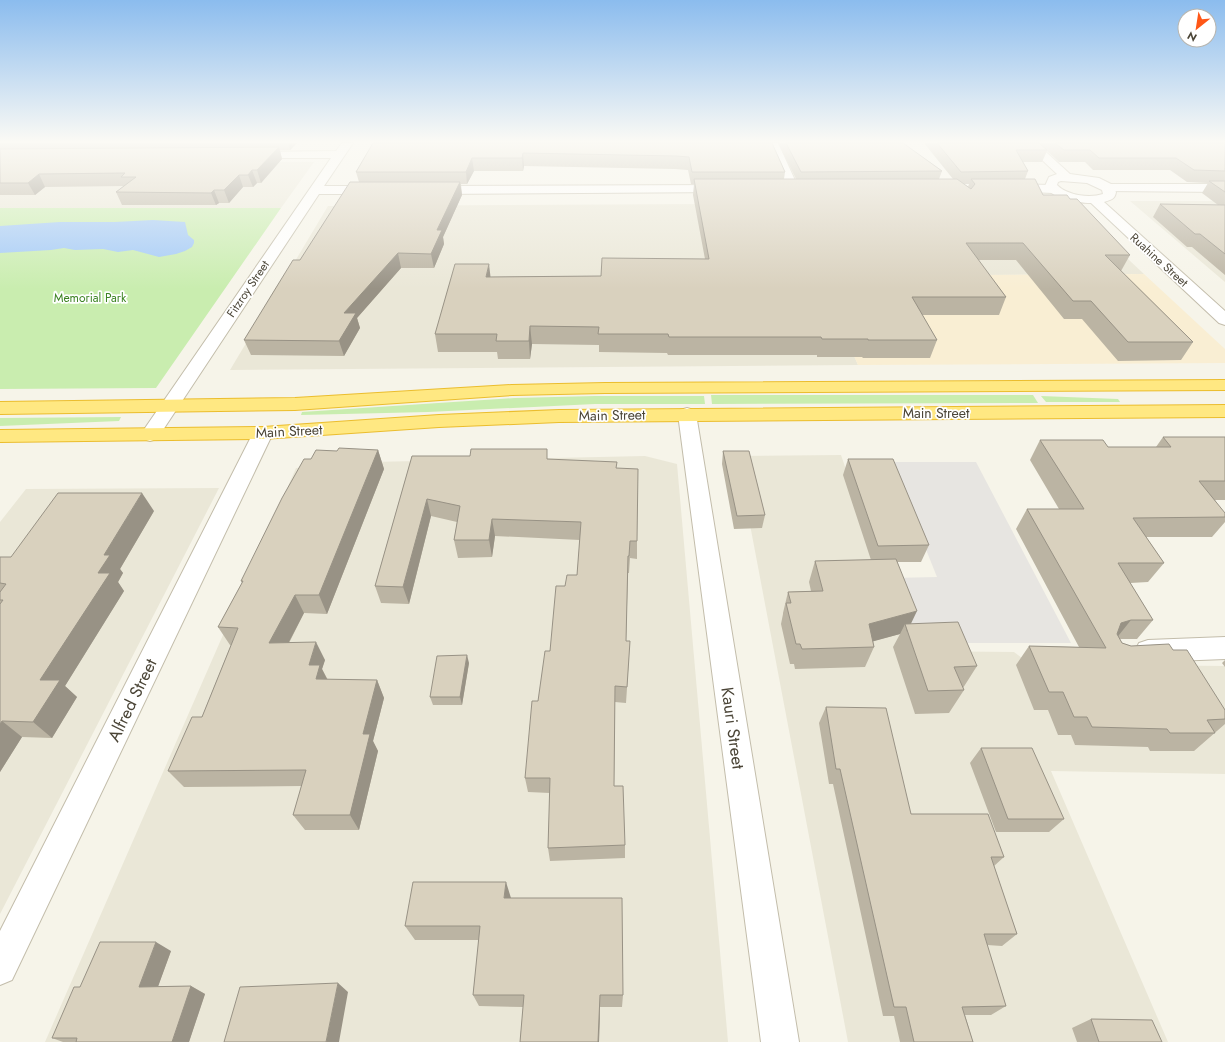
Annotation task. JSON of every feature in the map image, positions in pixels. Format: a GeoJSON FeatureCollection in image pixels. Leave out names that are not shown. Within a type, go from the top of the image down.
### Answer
{"type":"FeatureCollection","features":[{"type":"Feature","properties":{"kind":"highway","name":"Main Street"},"geometry":{"type":"LineString","coordinates":[[0,408],[168,407],[295,404],[512,390],[605,388],[1225,385]]}},
{"type":"Feature","properties":{"kind":"highway","name":"Main Street"},"geometry":{"type":"LineString","coordinates":[[0,436],[263,433],[439,421],[559,416],[686,414],[1225,412]]}},
{"type":"Feature","properties":{"kind":"street","name":"Fitzroy Street"},"geometry":{"type":"LineString","coordinates":[[150,435],[313,192]]}},
{"type":"Feature","properties":{"kind":"street"},"geometry":{"type":"LineString","coordinates":[[1060,192],[1074,197],[1094,200],[1109,196],[1110,192]]}},
{"type":"Feature","properties":{"kind":"street","name":"Ruahine Street"},"geometry":{"type":"LineString","coordinates":[[1094,200],[1225,320]]}},
{"type":"Feature","properties":{"kind":"street","name":"Kauri Street"},"geometry":{"type":"LineString","coordinates":[[686,414],[780,1042]]}},
{"type":"Feature","properties":{"kind":"street","name":"Alfred Street"},"geometry":{"type":"LineString","coordinates":[[0,968],[263,433]]}},
{"type":"Feature","properties":{"kind":"street"},"geometry":{"type":"LineString","coordinates":[[1123,652],[1225,648]]}},
{"type":"Feature","properties":{"kind":"shaded area"},"geometry":{"type":"Polygon","coordinates":[[[0,192],[293,192],[281,208],[0,208],[0,192]]]}},
{"type":"Feature","properties":{"kind":"shaded area"},"geometry":{"type":"Polygon","coordinates":[[[1130,201],[1225,201],[1225,282],[1130,201]]]}},
{"type":"Feature","properties":{"kind":"shaded area"},"geometry":{"type":"Polygon","coordinates":[[[1067,202],[1144,274],[833,276],[827,293],[858,365],[230,370],[328,206],[1067,202]]]}},
{"type":"Feature","properties":{"kind":"shaded area"},"geometry":{"type":"Polygon","coordinates":[[[1144,274],[1225,349],[1225,363],[858,365],[826,293],[833,276],[1144,274]]]}},
{"type":"Feature","properties":{"kind":"shaded area"},"geometry":{"type":"Polygon","coordinates":[[[841,455],[908,651],[1014,652],[1030,664],[1225,666],[1225,774],[1051,771],[1168,1042],[848,1042],[737,456],[841,455]]]}},
{"type":"Feature","properties":{"kind":"shaded area"},"geometry":{"type":"Polygon","coordinates":[[[645,456],[677,464],[728,1042],[45,1042],[296,468],[371,462],[645,456]]]}},
{"type":"Feature","properties":{"kind":"shaded area"},"geometry":{"type":"Polygon","coordinates":[[[891,462],[976,462],[1071,643],[915,643],[892,578],[937,577],[891,462]]]}},
{"type":"Feature","properties":{"kind":"shaded area"},"geometry":{"type":"Polygon","coordinates":[[[219,488],[0,914],[0,522],[26,489],[219,488]]]}},
{"type":"Feature","properties":{"kind":"green space","name":"Memorial Park"},"geometry":{"type":"Polygon","coordinates":[[[0,208],[281,208],[156,388],[0,389],[0,208]]]}},
{"type":"Feature","properties":{"kind":"green space"},"geometry":{"type":"Polygon","coordinates":[[[711,395],[1033,395],[1038,403],[712,404],[711,395]]]}},
{"type":"Feature","properties":{"kind":"green space"},"geometry":{"type":"Polygon","coordinates":[[[704,396],[705,404],[595,404],[428,412],[301,415],[302,412],[515,398],[704,396]]]}},
{"type":"Feature","properties":{"kind":"green space"},"geometry":{"type":"Polygon","coordinates":[[[1041,396],[1118,399],[1120,402],[1046,402],[1041,396]]]}},
{"type":"Feature","properties":{"kind":"green space"},"geometry":{"type":"Polygon","coordinates":[[[121,417],[119,421],[0,426],[0,418],[121,417]]]}},
{"type":"Feature","properties":{"kind":"water"},"geometry":{"type":"Polygon","coordinates":[[[153,220],[185,222],[188,235],[194,240],[192,247],[176,254],[159,257],[133,250],[118,252],[103,249],[75,250],[64,248],[0,253],[0,226],[60,222],[153,220]]]}},
{"type":"Feature","properties":{"kind":"building"},"geometry":{"type":"Polygon","coordinates":[[[116,192],[212,192],[211,193],[116,192]]]}},
{"type":"Feature","properties":{"kind":"building"},"geometry":{"type":"Polygon","coordinates":[[[344,192],[455,192],[437,230],[442,230],[431,254],[398,253],[344,313],[356,313],[339,341],[244,340],[293,260],[300,260],[344,192]]]}},
{"type":"Feature","properties":{"kind":"building"},"geometry":{"type":"Polygon","coordinates":[[[696,192],[1041,192],[1043,195],[1067,195],[1070,199],[1077,199],[1130,255],[1105,255],[1193,342],[1128,342],[1091,301],[1073,301],[1023,243],[966,243],[1006,297],[912,297],[937,340],[822,339],[821,337],[669,337],[668,334],[598,334],[599,327],[530,326],[529,341],[496,341],[497,334],[435,334],[455,264],[489,264],[486,277],[601,276],[602,258],[709,259],[696,192]]]}},
{"type":"Feature","properties":{"kind":"building"},"geometry":{"type":"Polygon","coordinates":[[[1160,204],[1225,205],[1225,254],[1200,234],[1195,234],[1160,204]]]}},
{"type":"Feature","properties":{"kind":"building"},"geometry":{"type":"Polygon","coordinates":[[[1163,437],[1225,437],[1225,481],[1199,481],[1225,513],[1225,517],[1133,518],[1164,563],[1118,563],[1153,620],[1131,620],[1121,623],[1117,634],[1122,643],[1131,646],[1169,644],[1173,650],[1187,650],[1225,710],[1225,719],[1207,720],[1215,733],[1170,733],[1167,729],[1092,727],[1087,717],[1074,717],[1063,692],[1049,692],[1029,646],[1106,648],[1027,509],[1084,509],[1040,440],[1103,440],[1108,447],[1171,447],[1163,437]]]}},
{"type":"Feature","properties":{"kind":"building"},"geometry":{"type":"Polygon","coordinates":[[[339,448],[378,450],[319,595],[295,595],[269,643],[316,642],[309,665],[320,665],[316,679],[377,680],[363,734],[370,734],[350,815],[293,815],[306,770],[168,771],[192,717],[202,717],[238,628],[218,627],[243,581],[241,581],[282,498],[304,459],[311,459],[316,450],[337,451],[339,448]]]}},
{"type":"Feature","properties":{"kind":"building"},"geometry":{"type":"Polygon","coordinates":[[[471,449],[547,449],[547,459],[617,462],[616,468],[638,469],[637,541],[630,541],[628,556],[626,641],[630,641],[627,687],[615,686],[614,786],[623,786],[625,845],[548,848],[550,778],[525,778],[532,701],[538,701],[545,651],[550,651],[556,586],[565,586],[567,575],[577,575],[581,522],[492,519],[489,540],[454,540],[460,506],[427,499],[403,587],[375,586],[412,456],[470,456],[471,449]]]}},
{"type":"Feature","properties":{"kind":"building"},"geometry":{"type":"Polygon","coordinates":[[[723,451],[749,451],[765,515],[737,516],[723,451]]]}},
{"type":"Feature","properties":{"kind":"building"},"geometry":{"type":"Polygon","coordinates":[[[848,459],[893,459],[929,545],[878,546],[848,459]]]}},
{"type":"Feature","properties":{"kind":"building"},"geometry":{"type":"Polygon","coordinates":[[[58,493],[142,493],[104,555],[110,555],[98,573],[110,573],[40,680],[60,680],[33,722],[2,721],[0,724],[0,604],[3,600],[0,600],[0,592],[6,584],[0,583],[0,557],[11,557],[58,493]]]}},
{"type":"Feature","properties":{"kind":"building"},"geometry":{"type":"Polygon","coordinates":[[[896,559],[917,611],[869,624],[874,647],[802,649],[800,644],[796,644],[786,603],[791,603],[788,592],[823,591],[815,561],[896,559]]]}},
{"type":"Feature","properties":{"kind":"building"},"geometry":{"type":"Polygon","coordinates":[[[958,622],[977,666],[954,667],[964,690],[928,691],[905,624],[958,622]]]}},
{"type":"Feature","properties":{"kind":"building"},"geometry":{"type":"Polygon","coordinates":[[[467,655],[460,697],[430,697],[437,656],[467,655]]]}},
{"type":"Feature","properties":{"kind":"building"},"geometry":{"type":"Polygon","coordinates":[[[826,707],[886,708],[911,814],[988,814],[1004,857],[991,857],[1017,934],[984,934],[1006,1006],[962,1007],[973,1042],[914,1042],[906,1007],[894,1007],[840,769],[836,769],[826,707]]]}},
{"type":"Feature","properties":{"kind":"building"},"geometry":{"type":"Polygon","coordinates":[[[981,748],[1032,748],[1064,819],[1008,819],[981,748]]]}},
{"type":"Feature","properties":{"kind":"building"},"geometry":{"type":"Polygon","coordinates":[[[413,882],[506,882],[504,898],[622,898],[623,995],[600,995],[598,1042],[520,1042],[524,995],[473,995],[480,926],[405,926],[413,882]]]}},
{"type":"Feature","properties":{"kind":"building"},"geometry":{"type":"Polygon","coordinates":[[[100,942],[156,942],[139,987],[191,986],[172,1042],[76,1042],[77,1038],[52,1038],[74,987],[80,987],[100,942]]]}},
{"type":"Feature","properties":{"kind":"building"},"geometry":{"type":"Polygon","coordinates":[[[338,983],[326,1042],[224,1042],[240,987],[338,983]]]}},
{"type":"Feature","properties":{"kind":"building"},"geometry":{"type":"Polygon","coordinates":[[[1091,1019],[1152,1020],[1162,1042],[1099,1042],[1091,1019]]]}}]}
